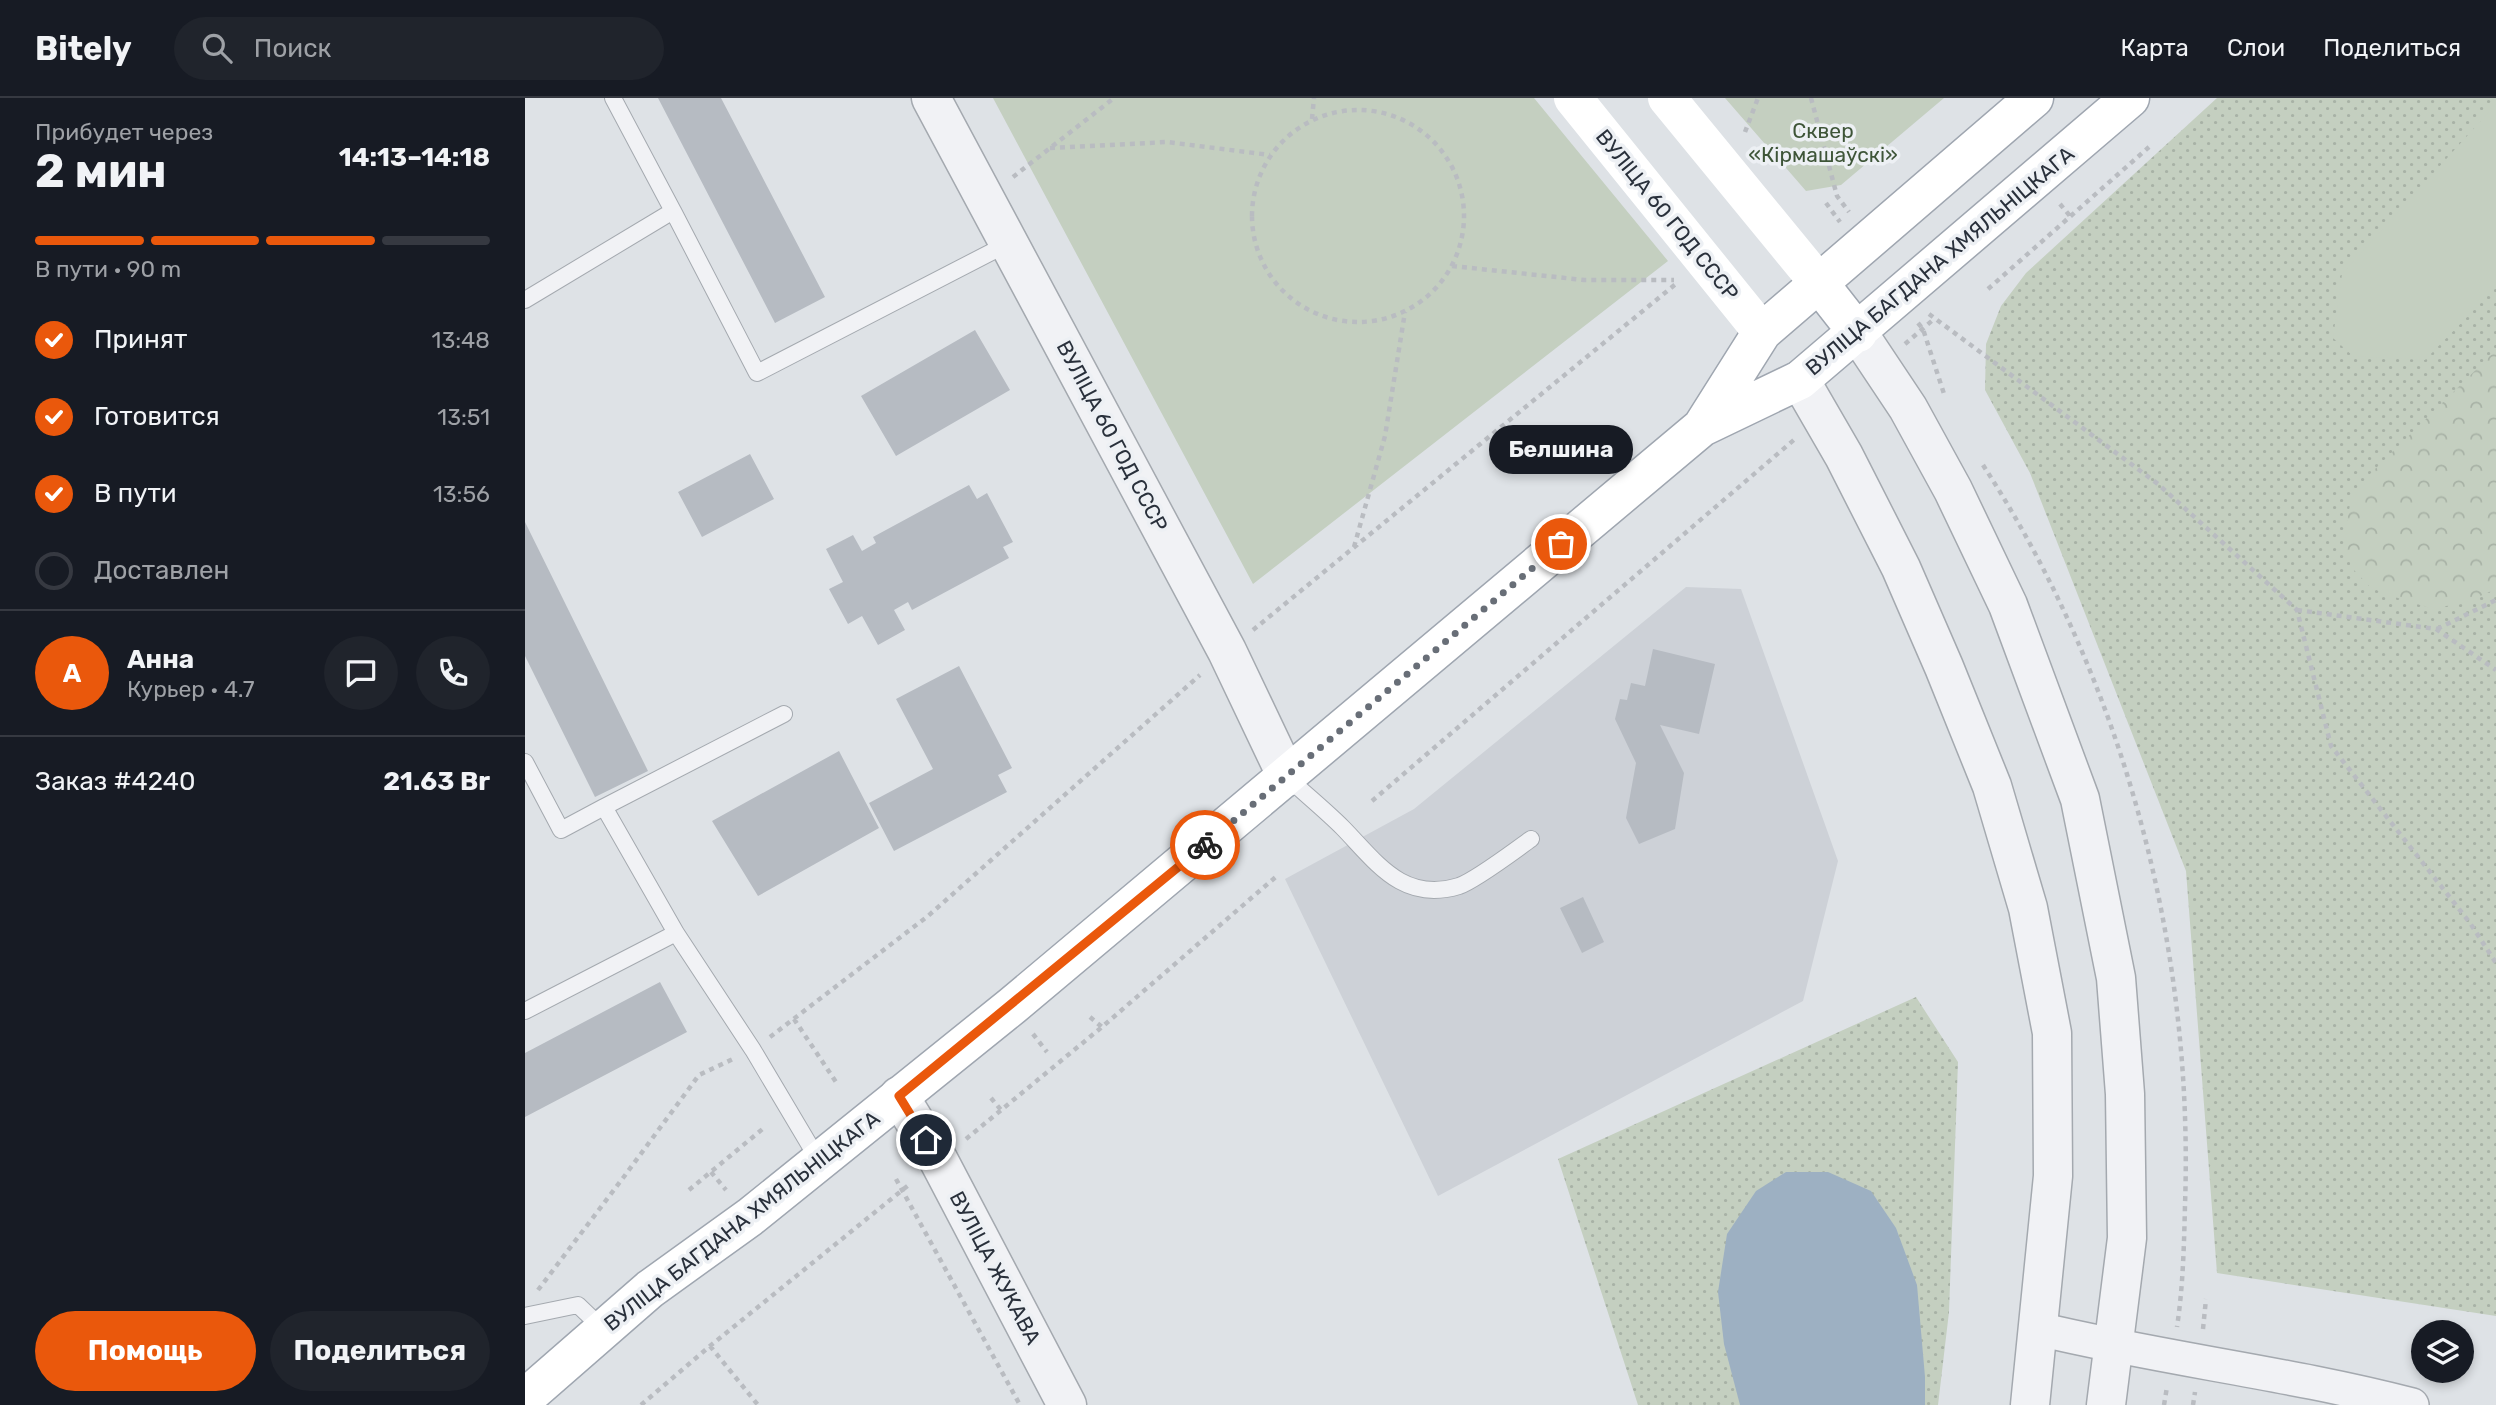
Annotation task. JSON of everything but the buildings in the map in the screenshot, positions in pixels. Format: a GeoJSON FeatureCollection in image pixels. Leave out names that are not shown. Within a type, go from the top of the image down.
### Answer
{"type":"FeatureCollection","features":[{"type":"Feature","properties":{"kind":"main road","name":"ВУЛІЦА 60 ГОД СССР"},"geometry":{"type":"LineString","coordinates":[[1573,98],[1800,380]]}},
{"type":"Feature","properties":{"kind":"main road"},"geometry":{"type":"LineString","coordinates":[[1667,98],[1858,333]]}},
{"type":"Feature","properties":{"kind":"main road","name":"ВУЛІЦА БАГДАНА ХМЯЛЬНІЦКАГА"},"geometry":{"type":"LineString","coordinates":[[1702,426],[1762,332],[2034,98]]}},
{"type":"Feature","properties":{"kind":"main road","name":"ВУЛІЦА БАГДАНА ХМЯЛЬНІЦКАГА"},"geometry":{"type":"LineString","coordinates":[[525,1398],[650,1289],[750,1217],[1287,777],[1702,426],[1800,380],[2130,98]]}},
{"type":"Feature","properties":{"kind":"street","name":"ВУЛІЦА 60 ГОД СССР"},"geometry":{"type":"LineString","coordinates":[[931,98],[1227,652],[1287,777]]}},
{"type":"Feature","properties":{"kind":"street"},"geometry":{"type":"LineString","coordinates":[[1858,333],[1908,408],[1959,501],[2008,605],[2080,799],[2116,978],[2125,1094],[2127,1238],[2106,1405]]}},
{"type":"Feature","properties":{"kind":"street"},"geometry":{"type":"LineString","coordinates":[[1800,380],[1845,456],[1901,568],[1934,642],[1991,786],[2028,908],[2052,1033],[2053,1176],[2030,1405]]}},
{"type":"Feature","properties":{"kind":"street","name":"ВУЛІЦА ЖУКАВА"},"geometry":{"type":"LineString","coordinates":[[899,1096],[939,1161],[1067,1405]]}},
{"type":"Feature","properties":{"kind":"street"},"geometry":{"type":"LineString","coordinates":[[2039,1329],[2113,1347],[2368,1394],[2412,1405]]}},
{"type":"Feature","properties":{"kind":"lane"},"geometry":{"type":"LineString","coordinates":[[613,98],[757,373],[1009,243]]}},
{"type":"Feature","properties":{"kind":"lane"},"geometry":{"type":"LineString","coordinates":[[525,300],[673,211]]}},
{"type":"Feature","properties":{"kind":"lane"},"geometry":{"type":"LineString","coordinates":[[525,762],[561,830],[784,714]]}},
{"type":"Feature","properties":{"kind":"lane"},"geometry":{"type":"LineString","coordinates":[[1287,777],[1341,826],[1377,866],[1406,886],[1435,891],[1461,885],[1531,839]]}},
{"type":"Feature","properties":{"kind":"lane"},"geometry":{"type":"LineString","coordinates":[[604,807],[676,933],[753,1050],[819,1161]]}},
{"type":"Feature","properties":{"kind":"lane"},"geometry":{"type":"LineString","coordinates":[[525,1011],[676,933]]}},
{"type":"Feature","properties":{"kind":"lane"},"geometry":{"type":"LineString","coordinates":[[525,1316],[578,1305],[604,1330]]}},
{"type":"Feature","properties":{"kind":"path"},"geometry":{"type":"LineString","coordinates":[[985,200],[1114,98]]}},
{"type":"Feature","properties":{"kind":"path"},"geometry":{"type":"LineString","coordinates":[[1312,120],[1314,98]]}},
{"type":"Feature","properties":{"kind":"path"},"geometry":{"type":"LineString","coordinates":[[1745,132],[1758,98]]}},
{"type":"Feature","properties":{"kind":"path"},"geometry":{"type":"LineString","coordinates":[[1811,98],[1837,196],[1849,212]]}},
{"type":"Feature","properties":{"kind":"path"},"geometry":{"type":"LineString","coordinates":[[1366,109],[1393,115],[1418,127],[1439,146],[1454,169],[1463,196],[1465,224],[1459,251],[1447,276],[1428,296],[1405,312],[1379,321],[1350,323],[1324,317],[1299,304],[1278,286],[1262,262],[1253,236],[1252,208],[1258,180],[1270,155],[1289,135],[1312,120],[1338,111],[1366,109]]}},
{"type":"Feature","properties":{"kind":"path"},"geometry":{"type":"LineString","coordinates":[[1050,148],[1167,142],[1270,155]]}},
{"type":"Feature","properties":{"kind":"path"},"geometry":{"type":"LineString","coordinates":[[1988,289],[2149,147]]}},
{"type":"Feature","properties":{"kind":"path"},"geometry":{"type":"LineString","coordinates":[[1826,203],[1839,220]]}},
{"type":"Feature","properties":{"kind":"path"},"geometry":{"type":"LineString","coordinates":[[1250,632],[1680,280],[1584,279],[1452,266]]}},
{"type":"Feature","properties":{"kind":"path"},"geometry":{"type":"LineString","coordinates":[[1353,547],[1385,436],[1405,312]]}},
{"type":"Feature","properties":{"kind":"path"},"geometry":{"type":"LineString","coordinates":[[1900,348],[1934,319],[2158,484],[2297,610],[2331,746],[2470,923],[2496,962]]}},
{"type":"Feature","properties":{"kind":"path"},"geometry":{"type":"LineString","coordinates":[[1923,329],[1947,403]]}},
{"type":"Feature","properties":{"kind":"path"},"geometry":{"type":"LineString","coordinates":[[1372,801],[1803,431]]}},
{"type":"Feature","properties":{"kind":"path"},"geometry":{"type":"LineString","coordinates":[[2436,629],[2496,600]]}},
{"type":"Feature","properties":{"kind":"path"},"geometry":{"type":"LineString","coordinates":[[2297,610],[2436,629],[2496,670]]}},
{"type":"Feature","properties":{"kind":"path"},"geometry":{"type":"LineString","coordinates":[[533,1296],[699,1075],[753,1050],[928,916],[1203,672]]}},
{"type":"Feature","properties":{"kind":"path"},"geometry":{"type":"LineString","coordinates":[[957,1145],[1102,1027],[1278,876]]}},
{"type":"Feature","properties":{"kind":"path"},"geometry":{"type":"LineString","coordinates":[[1090,1017],[1102,1027]]}},
{"type":"Feature","properties":{"kind":"path"},"geometry":{"type":"LineString","coordinates":[[794,1019],[836,1082]]}},
{"type":"Feature","properties":{"kind":"path"},"geometry":{"type":"LineString","coordinates":[[991,1098],[1001,1110]]}},
{"type":"Feature","properties":{"kind":"path"},"geometry":{"type":"LineString","coordinates":[[689,1190],[765,1127]]}},
{"type":"Feature","properties":{"kind":"path"},"geometry":{"type":"LineString","coordinates":[[641,1405],[918,1178]]}},
{"type":"Feature","properties":{"kind":"path"},"geometry":{"type":"LineString","coordinates":[[896,1179],[1020,1405]]}},
{"type":"Feature","properties":{"kind":"path"},"geometry":{"type":"LineString","coordinates":[[2175,1336],[2182,1295]]}},
{"type":"Feature","properties":{"kind":"path"},"geometry":{"type":"LineString","coordinates":[[2202,1341],[2206,1299]]}},
{"type":"Feature","properties":{"kind":"path"},"geometry":{"type":"LineString","coordinates":[[710,1346],[758,1405]]}},
{"type":"Feature","properties":{"kind":"path"},"geometry":{"type":"LineString","coordinates":[[2164,1405],[2168,1383]]}},
{"type":"Feature","properties":{"kind":"shaded area"},"geometry":{"type":"Polygon","coordinates":[[[1686,587],[1741,589],[1838,861],[1803,1001],[1438,1196],[1285,879],[1414,809],[1686,587]]]}},
{"type":"Feature","properties":{"kind":"green space"},"geometry":{"type":"Polygon","coordinates":[[[993,98],[1534,98],[1668,261],[1253,584],[993,98]]]}},
{"type":"Feature","properties":{"kind":"green space","name":"Сквер «Кірмашаўскі»"},"geometry":{"type":"Polygon","coordinates":[[[1725,98],[1944,98],[1841,185],[1806,191],[1725,98]]]}},
{"type":"Feature","properties":{"kind":"green space"},"geometry":{"type":"Polygon","coordinates":[[[2217,98],[2496,98],[2496,1316],[2217,1273],[2186,871],[2030,473],[1985,390],[1986,344],[2001,306],[2026,273],[2217,98]]]}},
{"type":"Feature","properties":{"kind":"green space"},"geometry":{"type":"Polygon","coordinates":[[[2496,104],[2496,287],[2425,360],[2353,356],[2333,338],[2342,274],[2496,104]]]}},
{"type":"Feature","properties":{"kind":"green space"},"geometry":{"type":"Polygon","coordinates":[[[2496,350],[2496,589],[2462,604],[2430,608],[2371,588],[2351,567],[2344,538],[2350,505],[2370,474],[2496,350]]]}},
{"type":"Feature","properties":{"kind":"green space"},"geometry":{"type":"Polygon","coordinates":[[[1916,997],[1958,1062],[1949,1312],[1938,1405],[1638,1405],[1558,1159],[1916,997]]]}},
{"type":"Feature","properties":{"kind":"water"},"geometry":{"type":"Polygon","coordinates":[[[1786,1172],[1828,1172],[1871,1191],[1896,1228],[1917,1285],[1925,1405],[1740,1405],[1724,1344],[1718,1292],[1727,1234],[1756,1191],[1786,1172]]]}},
{"type":"Feature","properties":{"kind":"way so far"},"geometry":{"type":"LineString","coordinates":[[1205,845],[1561,544]]}},
{"type":"Feature","properties":{"kind":"place","name":"Белшина"},"geometry":{"type":"Point","coordinates":[1561,544]}},
{"type":"Feature","properties":{"kind":"route"},"geometry":{"type":"LineString","coordinates":[[926,1140],[899,1096],[1205,845]]}}]}
